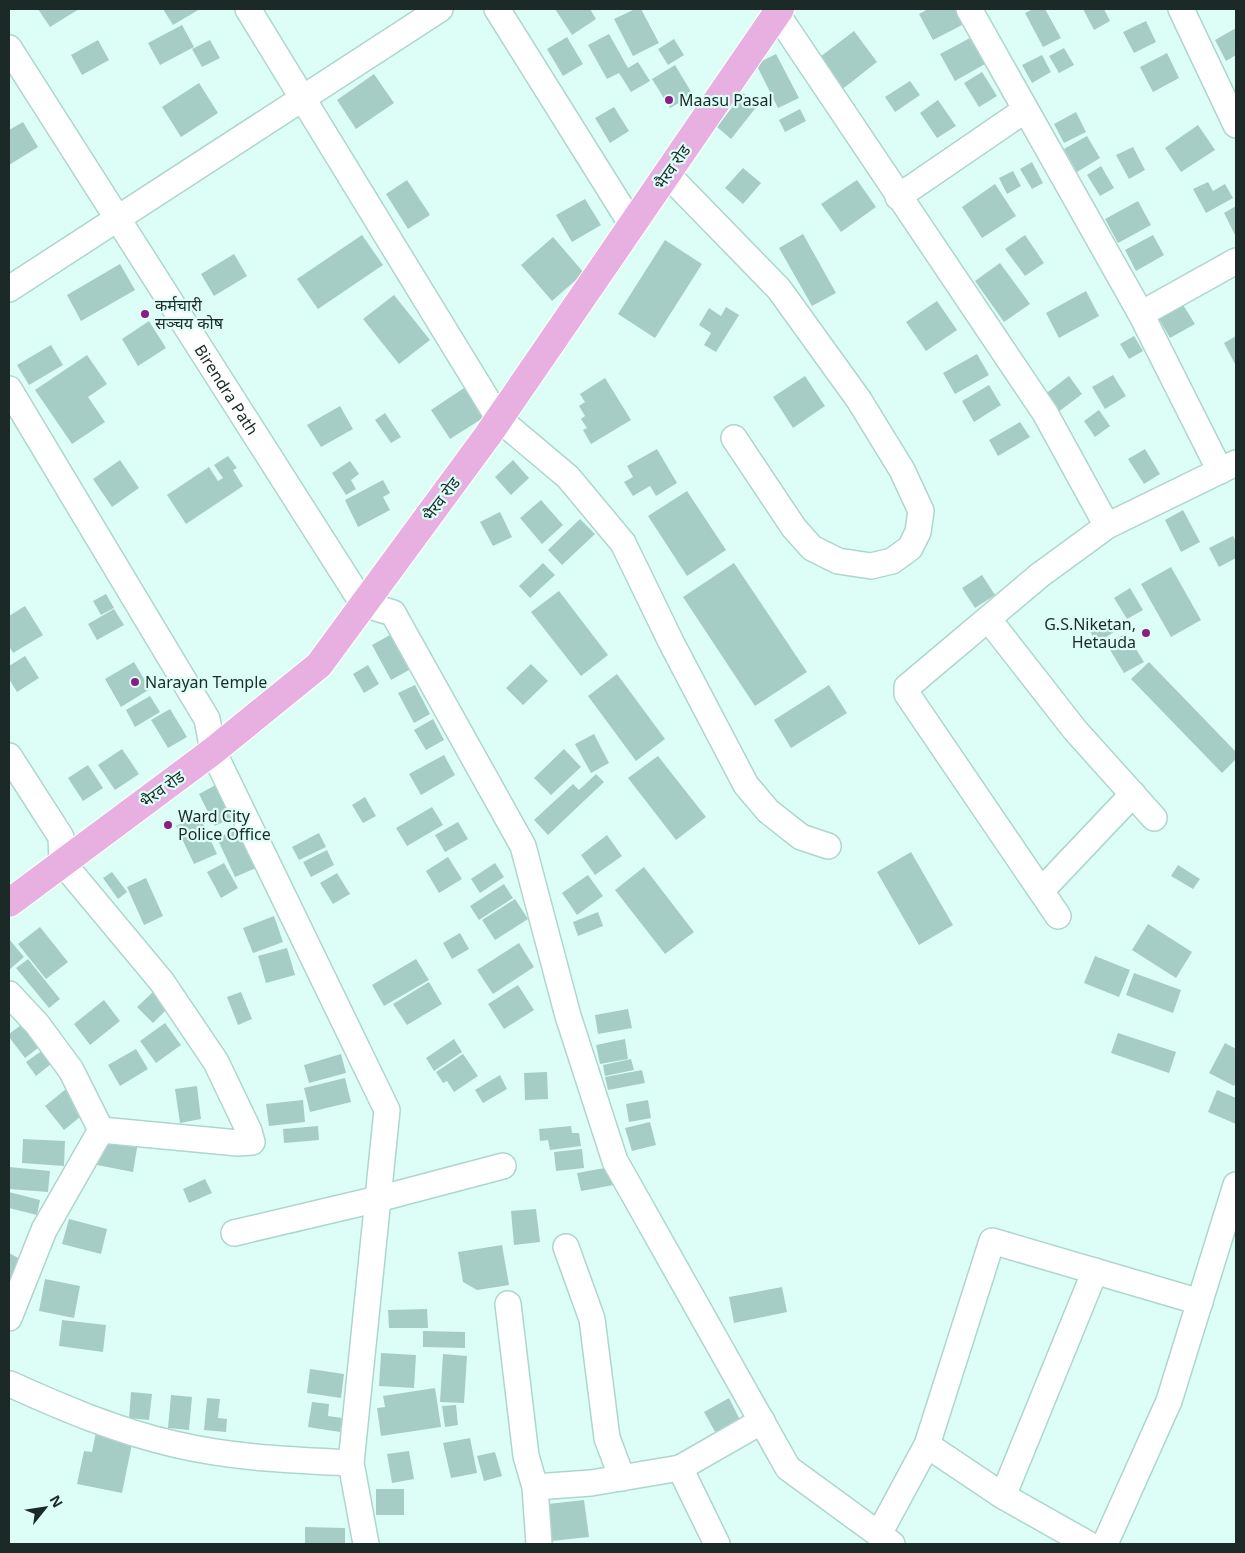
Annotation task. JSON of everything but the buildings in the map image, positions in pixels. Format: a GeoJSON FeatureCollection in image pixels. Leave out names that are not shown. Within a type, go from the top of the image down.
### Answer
{"type":"FeatureCollection","features":[{"type":"Feature","properties":{"kind":"main road","name":"भैरव रोड"},"geometry":{"type":"LineString","coordinates":[[9,903],[213,751],[319,664],[499,419],[779,11]]}},
{"type":"Feature","properties":{"kind":"street"},"geometry":{"type":"LineString","coordinates":[[248,9],[499,419],[568,477],[623,543],[671,642],[746,785],[768,810],[802,837],[828,846]]}},
{"type":"Feature","properties":{"kind":"street"},"geometry":{"type":"LineString","coordinates":[[9,289],[440,9]]}},
{"type":"Feature","properties":{"kind":"street"},"geometry":{"type":"LineString","coordinates":[[497,9],[632,226]]}},
{"type":"Feature","properties":{"kind":"street"},"geometry":{"type":"LineString","coordinates":[[969,9],[1228,467],[1107,526],[1040,575],[989,620],[907,687],[907,694],[1058,916]]}},
{"type":"Feature","properties":{"kind":"street"},"geometry":{"type":"LineString","coordinates":[[1181,9],[1236,125]]}},
{"type":"Feature","properties":{"kind":"street"},"geometry":{"type":"LineString","coordinates":[[779,11],[898,197],[1045,413],[1107,526]]}},
{"type":"Feature","properties":{"kind":"street","name":"Birendra Path"},"geometry":{"type":"LineString","coordinates":[[9,48],[363,604]]}},
{"type":"Feature","properties":{"kind":"street"},"geometry":{"type":"LineString","coordinates":[[898,197],[1025,110]]}},
{"type":"Feature","properties":{"kind":"street"},"geometry":{"type":"LineString","coordinates":[[667,174],[779,290],[859,400],[902,470],[921,511],[918,532],[910,548],[892,561],[871,566],[838,561],[812,548],[794,528],[734,438]]}},
{"type":"Feature","properties":{"kind":"street"},"geometry":{"type":"LineString","coordinates":[[1141,314],[1236,260]]}},
{"type":"Feature","properties":{"kind":"street"},"geometry":{"type":"LineString","coordinates":[[9,388],[207,719],[213,751],[387,1110],[351,1463],[366,1544]]}},
{"type":"Feature","properties":{"kind":"street"},"geometry":{"type":"LineString","coordinates":[[363,604],[393,613],[523,846],[568,1016],[615,1161],[788,1468],[885,1539],[928,1445],[992,1240],[1200,1302]]}},
{"type":"Feature","properties":{"kind":"street"},"geometry":{"type":"LineString","coordinates":[[989,620],[1075,730],[1154,818]]}},
{"type":"Feature","properties":{"kind":"street"},"geometry":{"type":"LineString","coordinates":[[9,756],[61,837],[62,862],[168,990],[216,1062],[249,1131],[252,1142],[101,1130]]}},
{"type":"Feature","properties":{"kind":"street"},"geometry":{"type":"LineString","coordinates":[[1042,890],[1133,794]]}},
{"type":"Feature","properties":{"kind":"street"},"geometry":{"type":"LineString","coordinates":[[9,994],[37,1024],[71,1070],[101,1130]]}},
{"type":"Feature","properties":{"kind":"street"},"geometry":{"type":"LineString","coordinates":[[9,1318],[44,1230],[101,1130]]}},
{"type":"Feature","properties":{"kind":"street"},"geometry":{"type":"LineString","coordinates":[[234,1233],[378,1199],[503,1166]]}},
{"type":"Feature","properties":{"kind":"street"},"geometry":{"type":"LineString","coordinates":[[1105,1544],[1169,1401],[1236,1185]]}},
{"type":"Feature","properties":{"kind":"street"},"geometry":{"type":"LineString","coordinates":[[566,1247],[592,1319],[607,1438],[622,1478]]}},
{"type":"Feature","properties":{"kind":"street"},"geometry":{"type":"LineString","coordinates":[[1003,1496],[1095,1271]]}},
{"type":"Feature","properties":{"kind":"street"},"geometry":{"type":"LineString","coordinates":[[508,1304],[526,1456],[535,1487],[539,1544]]}},
{"type":"Feature","properties":{"kind":"street"},"geometry":{"type":"LineString","coordinates":[[9,1383],[90,1419],[174,1445],[266,1459],[351,1463]]}},
{"type":"Feature","properties":{"kind":"street"},"geometry":{"type":"LineString","coordinates":[[535,1487],[591,1484],[680,1468],[762,1421]]}},
{"type":"Feature","properties":{"kind":"street"},"geometry":{"type":"LineString","coordinates":[[928,1445],[1003,1496],[1088,1544]]}},
{"type":"Feature","properties":{"kind":"street"},"geometry":{"type":"LineString","coordinates":[[680,1468],[717,1544]]}},
{"type":"Feature","properties":{"kind":"place","name":"Maasu Pasal"},"geometry":{"type":"Point","coordinates":[669,100]}},
{"type":"Feature","properties":{"kind":"place","name":"कर्मचारी सञ्चय कोष"},"geometry":{"type":"Point","coordinates":[145,314]}},
{"type":"Feature","properties":{"kind":"place","name":"G.S.Niketan, Hetauda"},"geometry":{"type":"Point","coordinates":[1146,633]}},
{"type":"Feature","properties":{"kind":"place","name":"Narayan Temple"},"geometry":{"type":"Point","coordinates":[135,682]}},
{"type":"Feature","properties":{"kind":"place","name":"Ward City Police Office"},"geometry":{"type":"Point","coordinates":[168,825]}}]}
